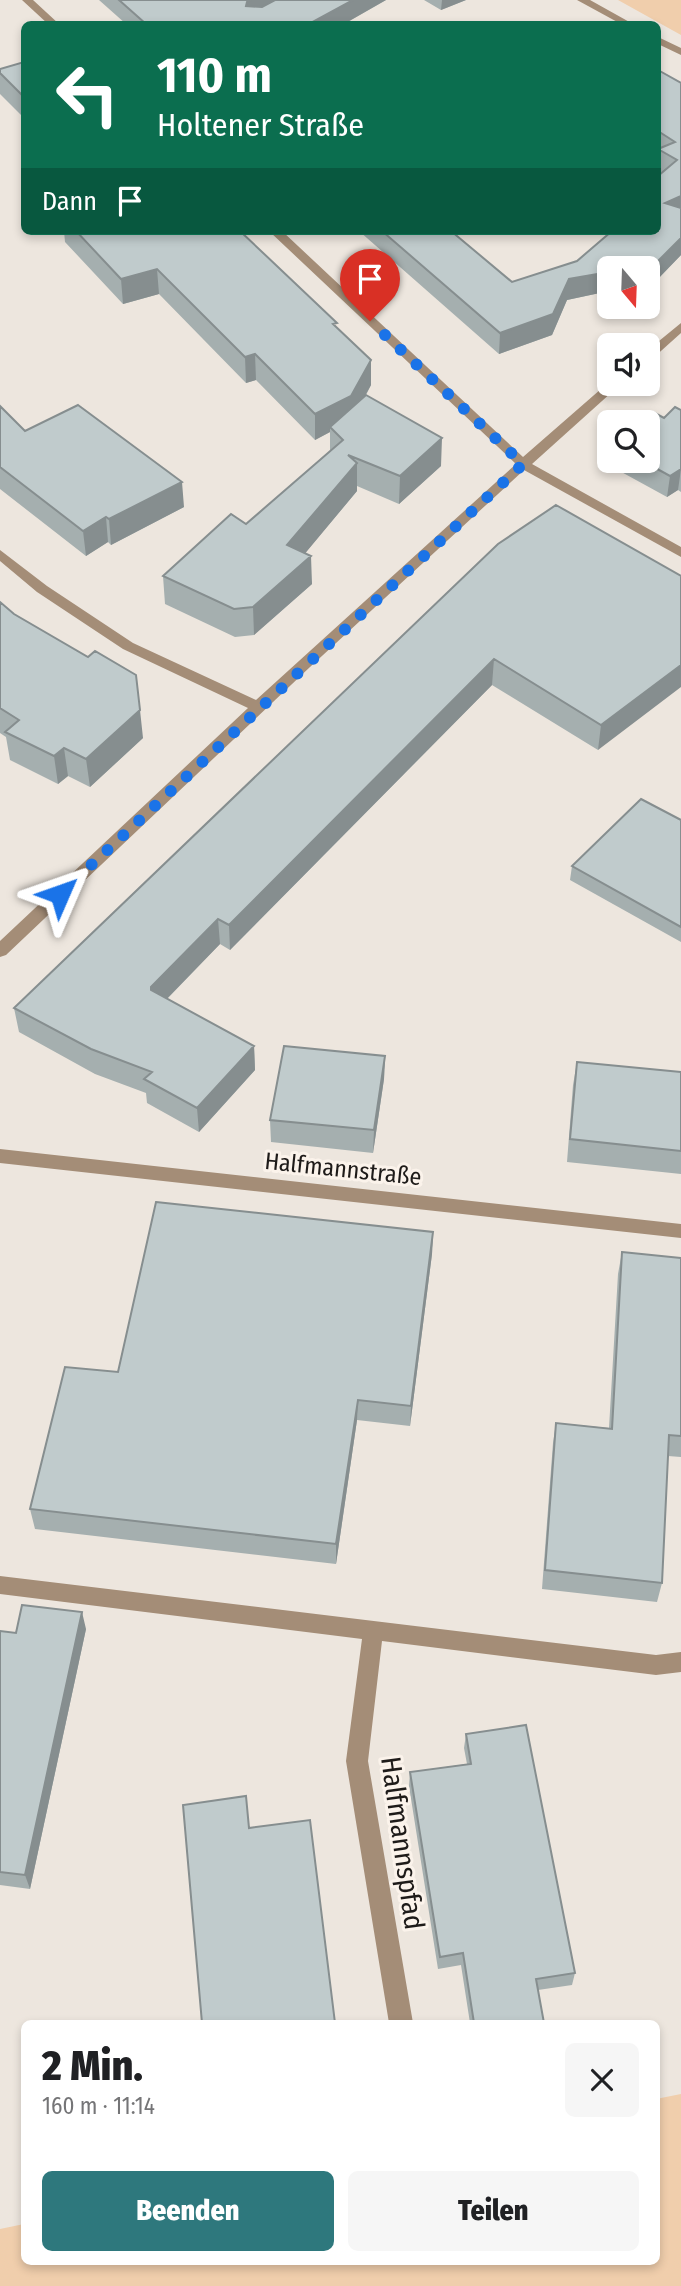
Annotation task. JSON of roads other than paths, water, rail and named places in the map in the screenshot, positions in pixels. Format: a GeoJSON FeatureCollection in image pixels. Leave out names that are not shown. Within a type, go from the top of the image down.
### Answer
{"type":"FeatureCollection","features":[{"type":"Feature","properties":{"kind":"street"},"geometry":{"type":"LineString","coordinates":[[27,0],[51,21]]}},
{"type":"Feature","properties":{"kind":"street"},"geometry":{"type":"LineString","coordinates":[[582,0],[622,21]]}},
{"type":"Feature","properties":{"kind":"street"},"geometry":{"type":"LineString","coordinates":[[661,42],[681,52]]}},
{"type":"Feature","properties":{"kind":"street"},"geometry":{"type":"LineString","coordinates":[[279,235],[523,464],[681,553]]}},
{"type":"Feature","properties":{"kind":"street"},"geometry":{"type":"LineString","coordinates":[[660,345],[681,327]]}},
{"type":"Feature","properties":{"kind":"street"},"geometry":{"type":"LineString","coordinates":[[0,951],[258,707],[601,396]]}},
{"type":"Feature","properties":{"kind":"street"},"geometry":{"type":"LineString","coordinates":[[0,554],[42,589],[128,646],[258,707]]}},
{"type":"Feature","properties":{"kind":"street","name":"Halfmannstraße"},"geometry":{"type":"LineString","coordinates":[[0,1156],[681,1231]]}},
{"type":"Feature","properties":{"kind":"street"},"geometry":{"type":"LineString","coordinates":[[0,1585],[656,1665],[681,1662]]}},
{"type":"Feature","properties":{"kind":"street","name":"Halfmannspfad"},"geometry":{"type":"LineString","coordinates":[[373,1630],[357,1761],[400,2020]]}}]}
